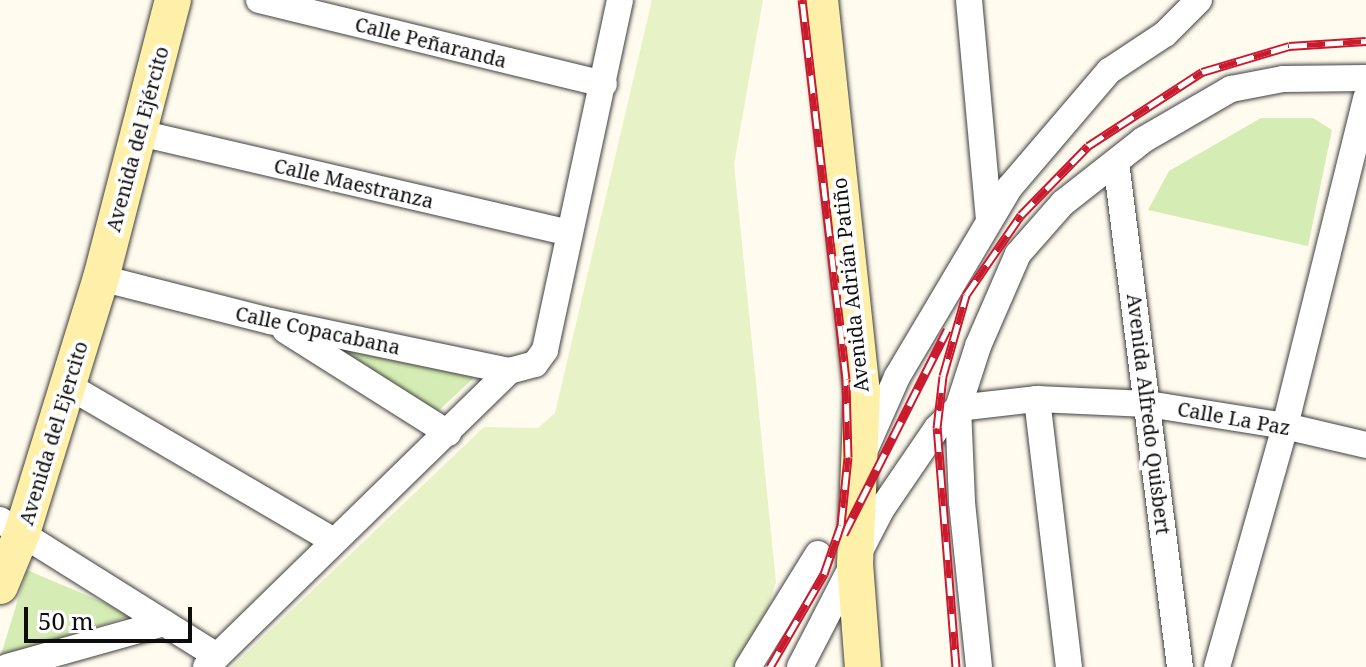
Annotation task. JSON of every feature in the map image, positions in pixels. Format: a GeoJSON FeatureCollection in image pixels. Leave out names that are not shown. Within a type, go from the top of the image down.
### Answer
{"type":"FeatureCollection","features":[{"type":"Feature","properties":{"kind":"street","name":"Avenida del Ejército"},"geometry":{"type":"LineString","coordinates":[[101,278],[172,0]]}},
{"type":"Feature","properties":{"kind":"street","name":"Calle Peñaranda"},"geometry":{"type":"LineString","coordinates":[[259,0],[604,84]]}},
{"type":"Feature","properties":{"kind":"street"},"geometry":{"type":"LineString","coordinates":[[569,233],[620,0]]}},
{"type":"Feature","properties":{"kind":"street","name":"Avenida Adrián Patiño"},"geometry":{"type":"LineString","coordinates":[[820,0],[862,391],[855,564],[863,667]]}},
{"type":"Feature","properties":{"kind":"street"},"geometry":{"type":"LineString","coordinates":[[969,0],[989,219]]}},
{"type":"Feature","properties":{"kind":"street"},"geometry":{"type":"LineString","coordinates":[[859,461],[897,377],[1010,187],[1109,71],[1165,34],[1199,0]]}},
{"type":"Feature","properties":{"kind":"street"},"geometry":{"type":"LineString","coordinates":[[979,667],[962,502],[958,408],[978,346],[1018,254],[1063,203],[1186,112],[1231,89],[1283,79],[1366,78]]}},
{"type":"Feature","properties":{"kind":"street"},"geometry":{"type":"LineString","coordinates":[[1217,667],[1285,426],[1366,98]]}},
{"type":"Feature","properties":{"kind":"street","name":"Calle Maestranza"},"geometry":{"type":"LineString","coordinates":[[140,133],[569,233]]}},
{"type":"Feature","properties":{"kind":"street","name":"Avenida Alfredo Quisbert"},"geometry":{"type":"LineString","coordinates":[[1116,162],[1180,667]]}},
{"type":"Feature","properties":{"kind":"street","name":"Calle Copacabana"},"geometry":{"type":"LineString","coordinates":[[101,278],[270,321],[509,371],[535,364],[545,350],[569,233]]}},
{"type":"Feature","properties":{"kind":"street","name":"Avenida del Ejercito"},"geometry":{"type":"LineString","coordinates":[[0,586],[11,527],[67,385],[101,278]]}},
{"type":"Feature","properties":{"kind":"street"},"geometry":{"type":"LineString","coordinates":[[270,321],[448,433]]}},
{"type":"Feature","properties":{"kind":"street"},"geometry":{"type":"LineString","coordinates":[[11,527],[63,563],[164,623],[212,662],[509,371]]}},
{"type":"Feature","properties":{"kind":"street"},"geometry":{"type":"LineString","coordinates":[[67,385],[334,541]]}},
{"type":"Feature","properties":{"kind":"street"},"geometry":{"type":"LineString","coordinates":[[1037,399],[1069,667]]}},
{"type":"Feature","properties":{"kind":"street","name":"Calle La Paz"},"geometry":{"type":"LineString","coordinates":[[958,408],[1037,399],[1148,404],[1285,426],[1366,445]]}},
{"type":"Feature","properties":{"kind":"street"},"geometry":{"type":"LineString","coordinates":[[800,667],[881,510],[937,428],[958,408]]}},
{"type":"Feature","properties":{"kind":"street"},"geometry":{"type":"LineString","coordinates":[[748,667],[818,554]]}},
{"type":"Feature","properties":{"kind":"street"},"geometry":{"type":"LineString","coordinates":[[7,667],[164,623]]}},
{"type":"Feature","properties":{"kind":"green space"},"geometry":{"type":"Polygon","coordinates":[[[652,0],[763,0],[734,164],[776,582],[762,627],[738,667],[232,667],[484,427],[538,428],[555,413],[652,0]]]}},
{"type":"Feature","properties":{"kind":"green space"},"geometry":{"type":"Polygon","coordinates":[[[1261,118],[1313,118],[1332,130],[1308,246],[1148,210],[1169,171],[1261,118]]]}},
{"type":"Feature","properties":{"kind":"green space"},"geometry":{"type":"Polygon","coordinates":[[[303,336],[481,371],[434,415],[303,336]]]}},
{"type":"Feature","properties":{"kind":"green space"},"geometry":{"type":"Polygon","coordinates":[[[27,570],[133,615],[0,658],[27,570]]]}},
{"type":"Feature","properties":{"kind":"railway"},"geometry":{"type":"LineString","coordinates":[[770,667],[824,574],[841,525],[848,457],[846,379],[802,0]]}},
{"type":"Feature","properties":{"kind":"railway"},"geometry":{"type":"LineString","coordinates":[[956,667],[937,428],[943,376],[966,295],[1021,215],[1088,146],[1202,72],[1289,46],[1366,41]]}},
{"type":"Feature","properties":{"kind":"railway"},"geometry":{"type":"LineString","coordinates":[[844,534],[947,330]]}}]}
